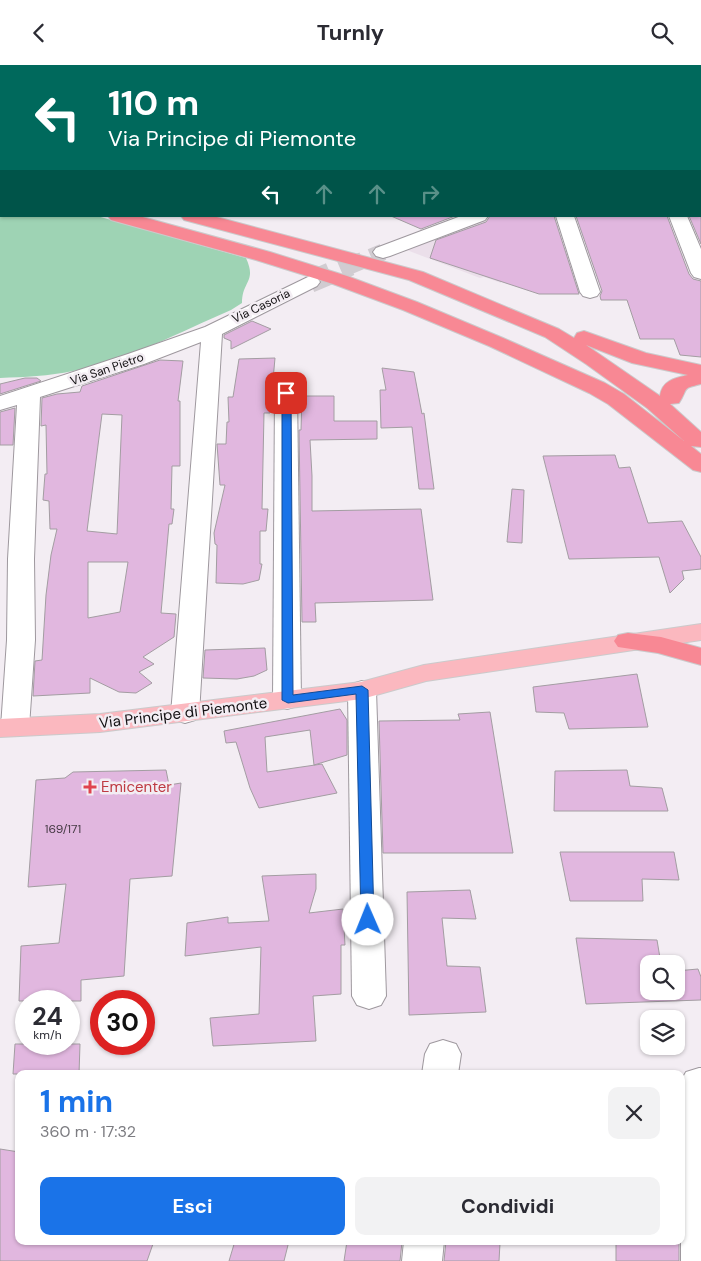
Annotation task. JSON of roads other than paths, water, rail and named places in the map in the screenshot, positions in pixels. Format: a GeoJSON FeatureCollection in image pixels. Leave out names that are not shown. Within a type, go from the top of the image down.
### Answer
{"type":"FeatureCollection","features":[{"type":"Feature","properties":{"kind":"highway"},"geometry":{"type":"LineString","coordinates":[[121,217],[263,256],[340,280],[410,306],[488,339],[597,388],[616,399],[701,465]]}},
{"type":"Feature","properties":{"kind":"highway"},"geometry":{"type":"LineString","coordinates":[[194,217],[416,276],[552,333],[594,359],[655,403],[691,433],[701,445]]}},
{"type":"Feature","properties":{"kind":"highway"},"geometry":{"type":"LineString","coordinates":[[227,217],[428,270],[568,327],[612,354],[701,424]]}},
{"type":"Feature","properties":{"kind":"highway"},"geometry":{"type":"LineString","coordinates":[[250,217],[291,233]]}},
{"type":"Feature","properties":{"kind":"highway"},"geometry":{"type":"LineString","coordinates":[[584,337],[632,356],[701,371]]}},
{"type":"Feature","properties":{"kind":"highway"},"geometry":{"type":"LineString","coordinates":[[671,399],[672,390],[679,383],[701,378]]}},
{"type":"Feature","properties":{"kind":"main road","name":"Via Principe di Piemonte"},"geometry":{"type":"LineString","coordinates":[[8,728],[100,723],[185,714],[362,690],[424,673],[628,641],[697,651]]}},
{"type":"Feature","properties":{"kind":"street"},"geometry":{"type":"LineString","coordinates":[[383,252],[475,217]]}},
{"type":"Feature","properties":{"kind":"street"},"geometry":{"type":"LineString","coordinates":[[565,217],[590,293]]}},
{"type":"Feature","properties":{"kind":"street"},"geometry":{"type":"LineString","coordinates":[[678,217],[701,273]]}},
{"type":"Feature","properties":{"kind":"street","name":"Via Casoria"},"geometry":{"type":"LineString","coordinates":[[212,331],[310,282]]}},
{"type":"Feature","properties":{"kind":"street"},"geometry":{"type":"LineString","coordinates":[[185,714],[212,331]]}},
{"type":"Feature","properties":{"kind":"street","name":"Via San Pietro"},"geometry":{"type":"LineString","coordinates":[[0,403],[136,359],[212,331]]}},
{"type":"Feature","properties":{"kind":"street"},"geometry":{"type":"LineString","coordinates":[[286,393],[288,700]]}},
{"type":"Feature","properties":{"kind":"street"},"geometry":{"type":"LineString","coordinates":[[8,728],[10,559],[29,395]]}},
{"type":"Feature","properties":{"kind":"street"},"geometry":{"type":"LineString","coordinates":[[362,690],[369,996]]}},
{"type":"Feature","properties":{"kind":"street"},"geometry":{"type":"LineString","coordinates":[[700,1082],[701,1261]]}},
{"type":"Feature","properties":{"kind":"street"},"geometry":{"type":"LineString","coordinates":[[422,1261],[424,1245]]}},
{"type":"Feature","properties":{"kind":"tunnel"},"geometry":{"type":"LineString","coordinates":[[347,267],[383,252]]}},
{"type":"Feature","properties":{"kind":"tunnel"},"geometry":{"type":"LineString","coordinates":[[310,282],[350,265]]}},
{"type":"Feature","properties":{"kind":"place","name":"Emicenter"},"geometry":{"type":"Point","coordinates":[90,787]}}]}
